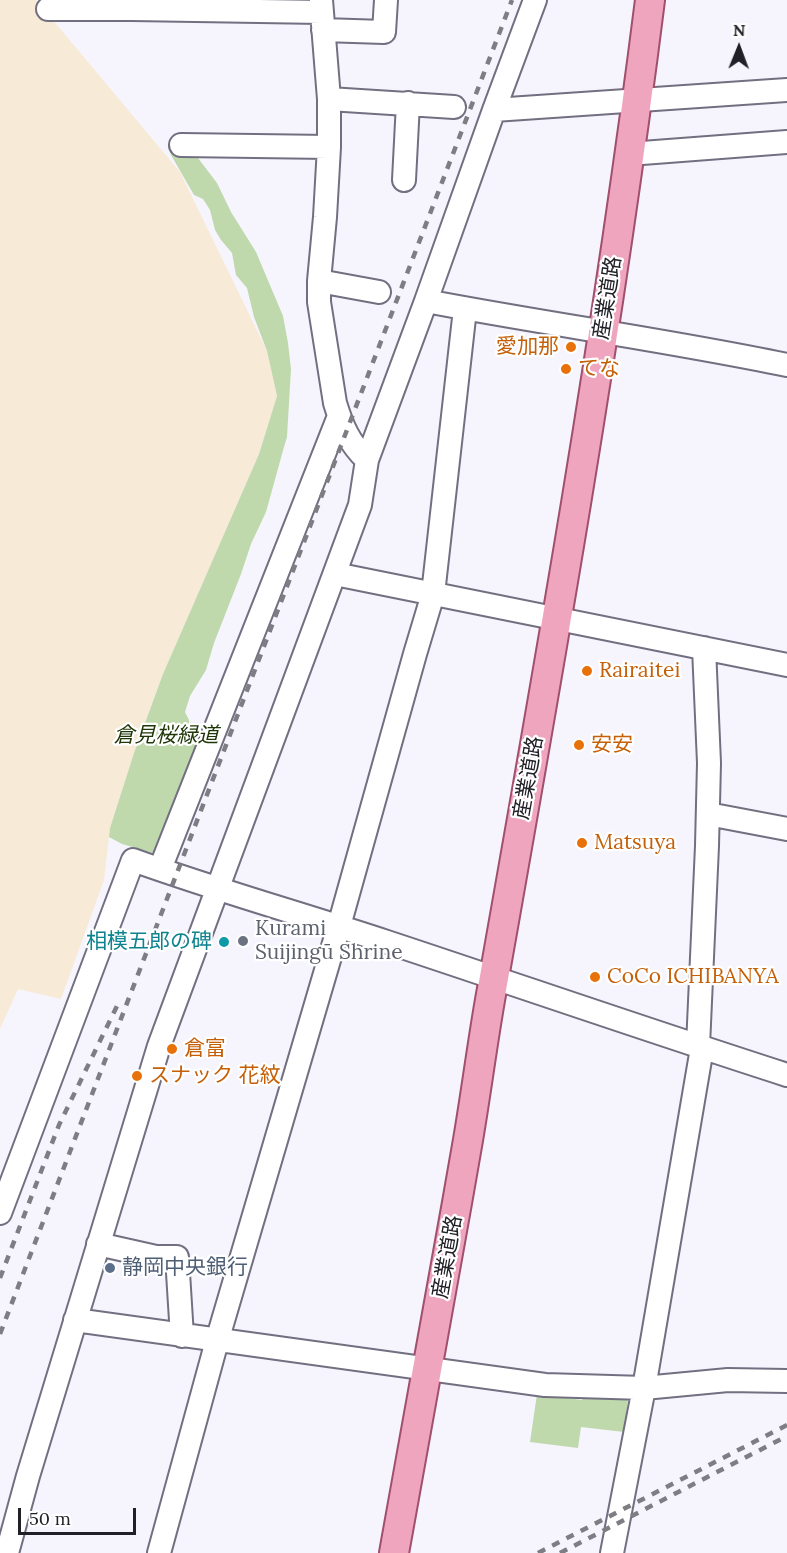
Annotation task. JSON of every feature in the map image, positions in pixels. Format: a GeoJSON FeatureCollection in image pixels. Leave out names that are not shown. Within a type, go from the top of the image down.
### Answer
{"type":"FeatureCollection","features":[{"type":"Feature","properties":{"kind":"main road","name":"産業道路"},"geometry":{"type":"LineString","coordinates":[[394,1553],[428,1368],[556,618],[603,332],[650,0]]}},
{"type":"Feature","properties":{"kind":"street"},"geometry":{"type":"LineString","coordinates":[[48,9],[132,4],[322,14],[384,32],[386,0]]}},
{"type":"Feature","properties":{"kind":"street"},"geometry":{"type":"LineString","coordinates":[[6,1553],[159,1046],[360,505],[367,460],[536,0]]}},
{"type":"Feature","properties":{"kind":"street"},"geometry":{"type":"LineString","coordinates":[[322,14],[329,99],[329,147],[319,303],[335,403],[346,433],[356,449],[367,460]]}},
{"type":"Feature","properties":{"kind":"street"},"geometry":{"type":"LineString","coordinates":[[494,110],[787,90]]}},
{"type":"Feature","properties":{"kind":"street"},"geometry":{"type":"LineString","coordinates":[[329,99],[454,107]]}},
{"type":"Feature","properties":{"kind":"street"},"geometry":{"type":"LineString","coordinates":[[404,180],[408,104]]}},
{"type":"Feature","properties":{"kind":"street"},"geometry":{"type":"LineString","coordinates":[[628,154],[787,142]]}},
{"type":"Feature","properties":{"kind":"street"},"geometry":{"type":"LineString","coordinates":[[181,145],[329,147]]}},
{"type":"Feature","properties":{"kind":"street"},"geometry":{"type":"LineString","coordinates":[[319,281],[379,292]]}},
{"type":"Feature","properties":{"kind":"street"},"geometry":{"type":"LineString","coordinates":[[426,302],[787,364]]}},
{"type":"Feature","properties":{"kind":"street"},"geometry":{"type":"LineString","coordinates":[[159,1553],[217,1341],[339,926],[433,594],[465,309]]}},
{"type":"Feature","properties":{"kind":"street"},"geometry":{"type":"LineString","coordinates":[[160,870],[339,416]]}},
{"type":"Feature","properties":{"kind":"street"},"geometry":{"type":"LineString","coordinates":[[335,574],[787,665]]}},
{"type":"Feature","properties":{"kind":"street"},"geometry":{"type":"LineString","coordinates":[[612,1553],[644,1388],[700,1047],[709,763],[704,648]]}},
{"type":"Feature","properties":{"kind":"street"},"geometry":{"type":"LineString","coordinates":[[708,814],[787,829]]}},
{"type":"Feature","properties":{"kind":"street"},"geometry":{"type":"LineString","coordinates":[[0,1213],[133,860],[787,1075]]}},
{"type":"Feature","properties":{"kind":"street"},"geometry":{"type":"LineString","coordinates":[[98,1244],[156,1257],[177,1257],[182,1336]]}},
{"type":"Feature","properties":{"kind":"street"},"geometry":{"type":"LineString","coordinates":[[75,1320],[545,1384],[644,1388],[728,1380],[787,1381]]}},
{"type":"Feature","properties":{"kind":"shaded area"},"geometry":{"type":"Polygon","coordinates":[[[0,0],[36,0],[180,172],[267,351],[277,396],[259,454],[163,674],[134,753],[110,828],[104,880],[61,999],[18,989],[0,1029],[0,0]]]}},
{"type":"Feature","properties":{"kind":"green space","name":"倉見桜緑道"},"geometry":{"type":"Polygon","coordinates":[[[177,135],[185,141],[217,183],[231,212],[256,252],[283,316],[291,369],[287,437],[266,512],[251,544],[206,670],[190,696],[185,712],[189,720],[190,743],[202,747],[157,854],[122,844],[109,837],[110,828],[163,674],[259,454],[277,396],[267,351],[254,317],[247,288],[236,275],[232,253],[215,230],[210,210],[203,199],[194,195],[171,155],[168,147],[170,139],[177,135]]]}},
{"type":"Feature","properties":{"kind":"green space"},"geometry":{"type":"Polygon","coordinates":[[[537,1394],[582,1400],[584,1394],[628,1399],[624,1432],[581,1427],[578,1448],[530,1442],[537,1394]]]}},
{"type":"Feature","properties":{"kind":"railway"},"geometry":{"type":"LineString","coordinates":[[0,1334],[512,0]]}},
{"type":"Feature","properties":{"kind":"railway"},"geometry":{"type":"LineString","coordinates":[[0,1278],[59,1125],[118,1004]]}},
{"type":"Feature","properties":{"kind":"railway"},"geometry":{"type":"LineString","coordinates":[[538,1553],[787,1425]]}},
{"type":"Feature","properties":{"kind":"railway"},"geometry":{"type":"LineString","coordinates":[[560,1553],[787,1436]]}},
{"type":"Feature","properties":{"kind":"place","name":"愛加那"},"geometry":{"type":"Point","coordinates":[571,347]}},
{"type":"Feature","properties":{"kind":"place","name":"てな"},"geometry":{"type":"Point","coordinates":[566,369]}},
{"type":"Feature","properties":{"kind":"place","name":"Rairaitei"},"geometry":{"type":"Point","coordinates":[587,671]}},
{"type":"Feature","properties":{"kind":"place","name":"安安"},"geometry":{"type":"Point","coordinates":[579,745]}},
{"type":"Feature","properties":{"kind":"place","name":"Matsuya"},"geometry":{"type":"Point","coordinates":[582,843]}},
{"type":"Feature","properties":{"kind":"place","name":"Kurami Suijingū Shrine"},"geometry":{"type":"Point","coordinates":[243,941]}},
{"type":"Feature","properties":{"kind":"place","name":"相模五郎の碑"},"geometry":{"type":"Point","coordinates":[224,942]}},
{"type":"Feature","properties":{"kind":"place","name":"CoCo ICHIBANYA"},"geometry":{"type":"Point","coordinates":[595,977]}},
{"type":"Feature","properties":{"kind":"place","name":"倉富"},"geometry":{"type":"Point","coordinates":[172,1049]}},
{"type":"Feature","properties":{"kind":"place","name":"スナック 花紋"},"geometry":{"type":"Point","coordinates":[137,1076]}},
{"type":"Feature","properties":{"kind":"place","name":"静岡中央銀行"},"geometry":{"type":"Point","coordinates":[110,1268]}}]}
